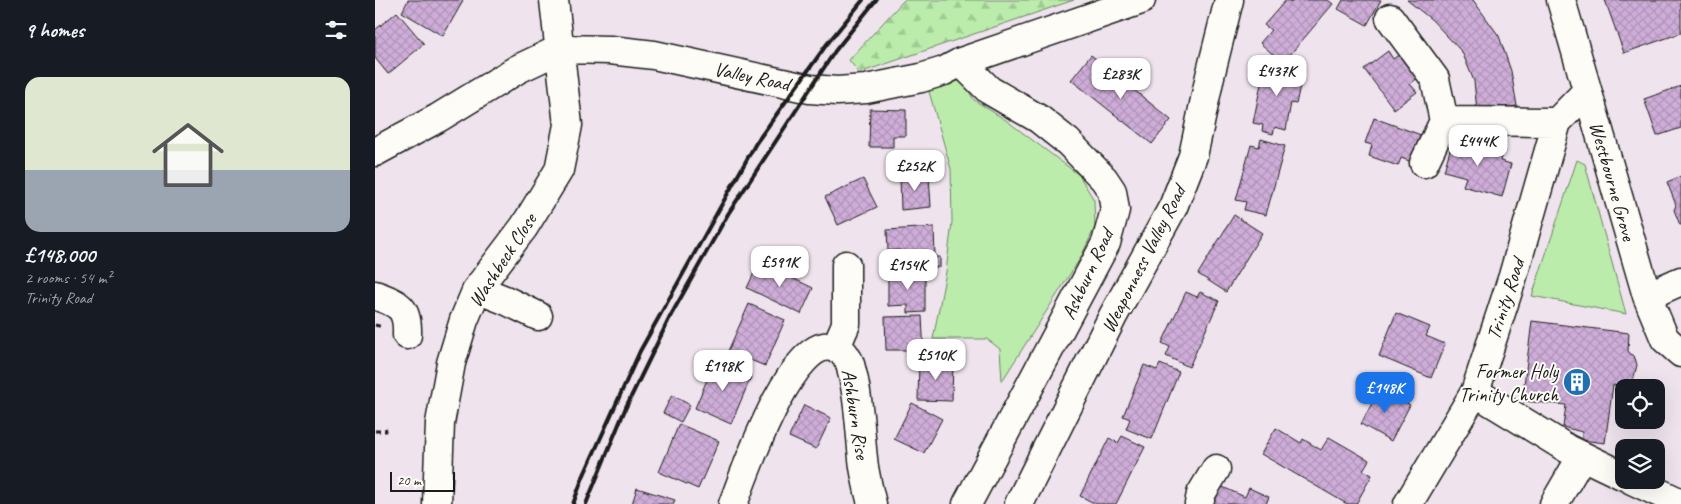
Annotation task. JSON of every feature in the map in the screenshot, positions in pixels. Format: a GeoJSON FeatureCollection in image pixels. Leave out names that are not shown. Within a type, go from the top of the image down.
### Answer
{"type":"FeatureCollection","features":[{"type":"Feature","properties":{"kind":"street","name":"Washbeck Close"},"geometry":{"type":"LineString","coordinates":[[437,504],[440,423],[451,363],[464,320],[477,289],[524,227],[559,170],[569,124],[554,0]]}},
{"type":"Feature","properties":{"kind":"street","name":"Valley Road"},"geometry":{"type":"LineString","coordinates":[[375,152],[439,118],[518,69],[560,49],[610,50],[654,55],[810,89],[866,89],[921,78],[944,71],[961,62],[1141,0]]}},
{"type":"Feature","properties":{"kind":"street","name":"Weaponness Valley Road"},"geometry":{"type":"LineString","coordinates":[[1019,504],[1113,316],[1173,207],[1193,156],[1229,0]]}},
{"type":"Feature","properties":{"kind":"street","name":"Westbourne Grove"},"geometry":{"type":"LineString","coordinates":[[1561,0],[1647,296],[1665,339],[1681,353]]}},
{"type":"Feature","properties":{"kind":"street"},"geometry":{"type":"LineString","coordinates":[[1390,18],[1435,79],[1444,120],[1424,163]]}},
{"type":"Feature","properties":{"kind":"street","name":"Ashburn Road"},"geometry":{"type":"LineString","coordinates":[[961,62],[989,90],[1039,120],[1068,142],[1112,191],[1115,210],[1106,243],[967,504]]}},
{"type":"Feature","properties":{"kind":"street","name":"Trinity Road"},"geometry":{"type":"LineString","coordinates":[[1408,504],[1475,392],[1513,276],[1557,122],[1587,91]]}},
{"type":"Feature","properties":{"kind":"street"},"geometry":{"type":"LineString","coordinates":[[1444,120],[1557,122]]}},
{"type":"Feature","properties":{"kind":"street"},"geometry":{"type":"LineString","coordinates":[[836,347],[846,324],[846,265]]}},
{"type":"Feature","properties":{"kind":"street"},"geometry":{"type":"LineString","coordinates":[[1647,296],[1681,281]]}},
{"type":"Feature","properties":{"kind":"street"},"geometry":{"type":"LineString","coordinates":[[477,289],[538,316]]}},
{"type":"Feature","properties":{"kind":"street"},"geometry":{"type":"LineString","coordinates":[[375,295],[397,303],[402,309],[407,320],[407,335]]}},
{"type":"Feature","properties":{"kind":"street","name":"Ashburn Rise"},"geometry":{"type":"LineString","coordinates":[[733,504],[763,426],[790,377],[813,351],[828,346],[836,347],[847,357],[850,363],[872,504]]}},
{"type":"Feature","properties":{"kind":"street"},"geometry":{"type":"LineString","coordinates":[[1475,392],[1582,456],[1615,472]]}},
{"type":"Feature","properties":{"kind":"street"},"geometry":{"type":"LineString","coordinates":[[1553,504],[1582,456]]}},
{"type":"Feature","properties":{"kind":"street"},"geometry":{"type":"LineString","coordinates":[[1199,504],[1201,494],[1216,469]]}},
{"type":"Feature","properties":{"kind":"street"},"geometry":{"type":"LineString","coordinates":[[1651,489],[1681,503]]}},
{"type":"Feature","properties":{"kind":"path"},"geometry":{"type":"LineString","coordinates":[[375,431],[385,431],[385,425]]}},
{"type":"Feature","properties":{"kind":"green space"},"geometry":{"type":"Polygon","coordinates":[[[904,0],[1074,0],[859,73],[849,60],[904,0]]]}},
{"type":"Feature","properties":{"kind":"green space"},"geometry":{"type":"Polygon","coordinates":[[[962,80],[974,100],[1007,121],[1079,175],[1094,200],[1095,227],[1081,257],[1002,381],[1000,349],[987,339],[933,339],[946,272],[952,222],[951,169],[928,88],[962,80]]]}},
{"type":"Feature","properties":{"kind":"green space"},"geometry":{"type":"Polygon","coordinates":[[[1577,160],[1585,164],[1626,314],[1532,296],[1577,160]]]}},
{"type":"Feature","properties":{"kind":"building"},"geometry":{"type":"Polygon","coordinates":[[[408,0],[463,1],[443,36],[402,12],[408,0]]]}},
{"type":"Feature","properties":{"kind":"building"},"geometry":{"type":"Polygon","coordinates":[[[1286,0],[1292,2],[1294,0],[1328,0],[1333,4],[1283,63],[1260,43],[1271,30],[1264,25],[1286,0]]]}},
{"type":"Feature","properties":{"kind":"building"},"geometry":{"type":"Polygon","coordinates":[[[1343,0],[1381,0],[1367,25],[1338,9],[1343,0]]]}},
{"type":"Feature","properties":{"kind":"building"},"geometry":{"type":"Polygon","coordinates":[[[1407,0],[1473,0],[1499,36],[1511,71],[1517,106],[1477,111],[1474,81],[1462,52],[1432,20],[1407,0]]]}},
{"type":"Feature","properties":{"kind":"building"},"geometry":{"type":"Polygon","coordinates":[[[1605,0],[1681,0],[1681,33],[1624,53],[1605,0]]]}},
{"type":"Feature","properties":{"kind":"building"},"geometry":{"type":"Polygon","coordinates":[[[397,12],[424,44],[388,74],[375,58],[375,30],[397,12]]]}},
{"type":"Feature","properties":{"kind":"building"},"geometry":{"type":"Polygon","coordinates":[[[1388,51],[1393,59],[1401,53],[1419,77],[1410,84],[1417,92],[1394,109],[1364,69],[1388,51]]]}},
{"type":"Feature","properties":{"kind":"building"},"geometry":{"type":"Polygon","coordinates":[[[1091,55],[1171,120],[1152,144],[1071,80],[1091,55]]]}},
{"type":"Feature","properties":{"kind":"building"},"geometry":{"type":"Polygon","coordinates":[[[1265,64],[1303,72],[1296,104],[1291,103],[1286,130],[1275,127],[1273,134],[1262,131],[1263,125],[1253,123],[1265,64]]]}},
{"type":"Feature","properties":{"kind":"building"},"geometry":{"type":"Polygon","coordinates":[[[1681,86],[1681,128],[1657,136],[1644,99],[1681,86]]]}},
{"type":"Feature","properties":{"kind":"building"},"geometry":{"type":"Polygon","coordinates":[[[870,109],[906,110],[906,136],[893,136],[893,147],[869,147],[870,109]]]}},
{"type":"Feature","properties":{"kind":"building"},"geometry":{"type":"Polygon","coordinates":[[[1374,118],[1421,135],[1412,162],[1401,158],[1398,166],[1369,156],[1372,145],[1365,143],[1374,118]]]}},
{"type":"Feature","properties":{"kind":"building"},"geometry":{"type":"Polygon","coordinates":[[[1261,139],[1285,146],[1266,215],[1244,210],[1246,202],[1236,200],[1251,145],[1259,147],[1261,139]]]}},
{"type":"Feature","properties":{"kind":"building"},"geometry":{"type":"Polygon","coordinates":[[[1453,139],[1502,152],[1500,161],[1511,164],[1502,197],[1463,186],[1466,177],[1444,171],[1453,139]]]}},
{"type":"Feature","properties":{"kind":"building"},"geometry":{"type":"Polygon","coordinates":[[[929,175],[931,207],[901,210],[900,177],[929,175]]]}},
{"type":"Feature","properties":{"kind":"building"},"geometry":{"type":"Polygon","coordinates":[[[1681,176],[1680,225],[1674,210],[1676,205],[1667,182],[1681,176]]]}},
{"type":"Feature","properties":{"kind":"building"},"geometry":{"type":"Polygon","coordinates":[[[863,179],[877,207],[838,225],[825,197],[863,179]]]}},
{"type":"Feature","properties":{"kind":"building"},"geometry":{"type":"Polygon","coordinates":[[[1234,215],[1262,233],[1226,292],[1198,274],[1234,215]]]}},
{"type":"Feature","properties":{"kind":"building"},"geometry":{"type":"Polygon","coordinates":[[[934,227],[935,257],[940,257],[940,267],[901,269],[900,250],[888,251],[887,230],[934,227]]]}},
{"type":"Feature","properties":{"kind":"building"},"geometry":{"type":"Polygon","coordinates":[[[759,262],[813,288],[801,314],[747,288],[759,262]]]}},
{"type":"Feature","properties":{"kind":"building"},"geometry":{"type":"Polygon","coordinates":[[[925,272],[925,312],[908,313],[908,305],[888,306],[888,274],[925,272]]]}},
{"type":"Feature","properties":{"kind":"building"},"geometry":{"type":"Polygon","coordinates":[[[1186,292],[1197,297],[1200,292],[1219,301],[1189,367],[1166,356],[1170,347],[1162,343],[1186,292]]]}},
{"type":"Feature","properties":{"kind":"building"},"geometry":{"type":"Polygon","coordinates":[[[749,304],[785,320],[765,366],[728,351],[749,304]]]}},
{"type":"Feature","properties":{"kind":"building"},"geometry":{"type":"Polygon","coordinates":[[[1396,313],[1430,327],[1426,336],[1445,344],[1431,378],[1379,356],[1396,313]]]}},
{"type":"Feature","properties":{"kind":"building"},"geometry":{"type":"Polygon","coordinates":[[[922,316],[924,355],[907,356],[907,350],[886,350],[885,317],[922,316]]]}},
{"type":"Feature","properties":{"kind":"building","name":"Former Holy Trinity Church"},"geometry":{"type":"Polygon","coordinates":[[[1532,321],[1629,333],[1628,351],[1635,358],[1637,365],[1633,379],[1615,379],[1605,443],[1582,440],[1582,432],[1563,427],[1566,405],[1522,401],[1532,321]]]}},
{"type":"Feature","properties":{"kind":"building"},"geometry":{"type":"Polygon","coordinates":[[[715,361],[751,377],[731,424],[695,408],[715,361]]]}},
{"type":"Feature","properties":{"kind":"building"},"geometry":{"type":"Polygon","coordinates":[[[919,361],[953,361],[952,401],[918,400],[919,361]]]}},
{"type":"Feature","properties":{"kind":"building"},"geometry":{"type":"Polygon","coordinates":[[[1160,364],[1179,372],[1152,439],[1126,429],[1130,419],[1123,416],[1144,365],[1157,370],[1160,364]]]}},
{"type":"Feature","properties":{"kind":"building"},"geometry":{"type":"Polygon","coordinates":[[[1380,388],[1410,405],[1391,441],[1361,424],[1380,388]]]}},
{"type":"Feature","properties":{"kind":"building"},"geometry":{"type":"Polygon","coordinates":[[[672,395],[690,405],[681,422],[663,413],[672,395]]]}},
{"type":"Feature","properties":{"kind":"building"},"geometry":{"type":"Polygon","coordinates":[[[912,403],[942,419],[924,453],[894,439],[912,403]]]}},
{"type":"Feature","properties":{"kind":"building"},"geometry":{"type":"Polygon","coordinates":[[[804,405],[831,418],[816,449],[789,437],[804,405]]]}},
{"type":"Feature","properties":{"kind":"building"},"geometry":{"type":"Polygon","coordinates":[[[679,424],[719,441],[698,489],[659,472],[679,424]]]}},
{"type":"Feature","properties":{"kind":"building"},"geometry":{"type":"Polygon","coordinates":[[[1276,428],[1301,443],[1303,439],[1321,450],[1329,437],[1369,460],[1363,470],[1372,475],[1356,504],[1347,504],[1261,454],[1276,428]]]}},
{"type":"Feature","properties":{"kind":"building"},"geometry":{"type":"Polygon","coordinates":[[[1122,436],[1145,447],[1116,504],[1096,504],[1080,496],[1109,438],[1118,443],[1122,436]]]}},
{"type":"Feature","properties":{"kind":"building"},"geometry":{"type":"Polygon","coordinates":[[[1218,485],[1245,497],[1249,488],[1269,497],[1266,504],[1209,504],[1218,485]]]}},
{"type":"Feature","properties":{"kind":"building"},"geometry":{"type":"Polygon","coordinates":[[[637,488],[675,500],[673,504],[632,504],[637,488]]]}},
{"type":"Feature","properties":{"kind":"railway"},"geometry":{"type":"LineString","coordinates":[[573,504],[583,477],[640,351],[756,143],[827,44],[863,0]]}},
{"type":"Feature","properties":{"kind":"railway"},"geometry":{"type":"LineString","coordinates":[[586,504],[626,407],[671,315],[728,214],[835,51],[876,0]]}},
{"type":"Feature","properties":{"kind":"place","name":"Former Holy Trinity Church"},"geometry":{"type":"Point","coordinates":[1577,382]}}]}
